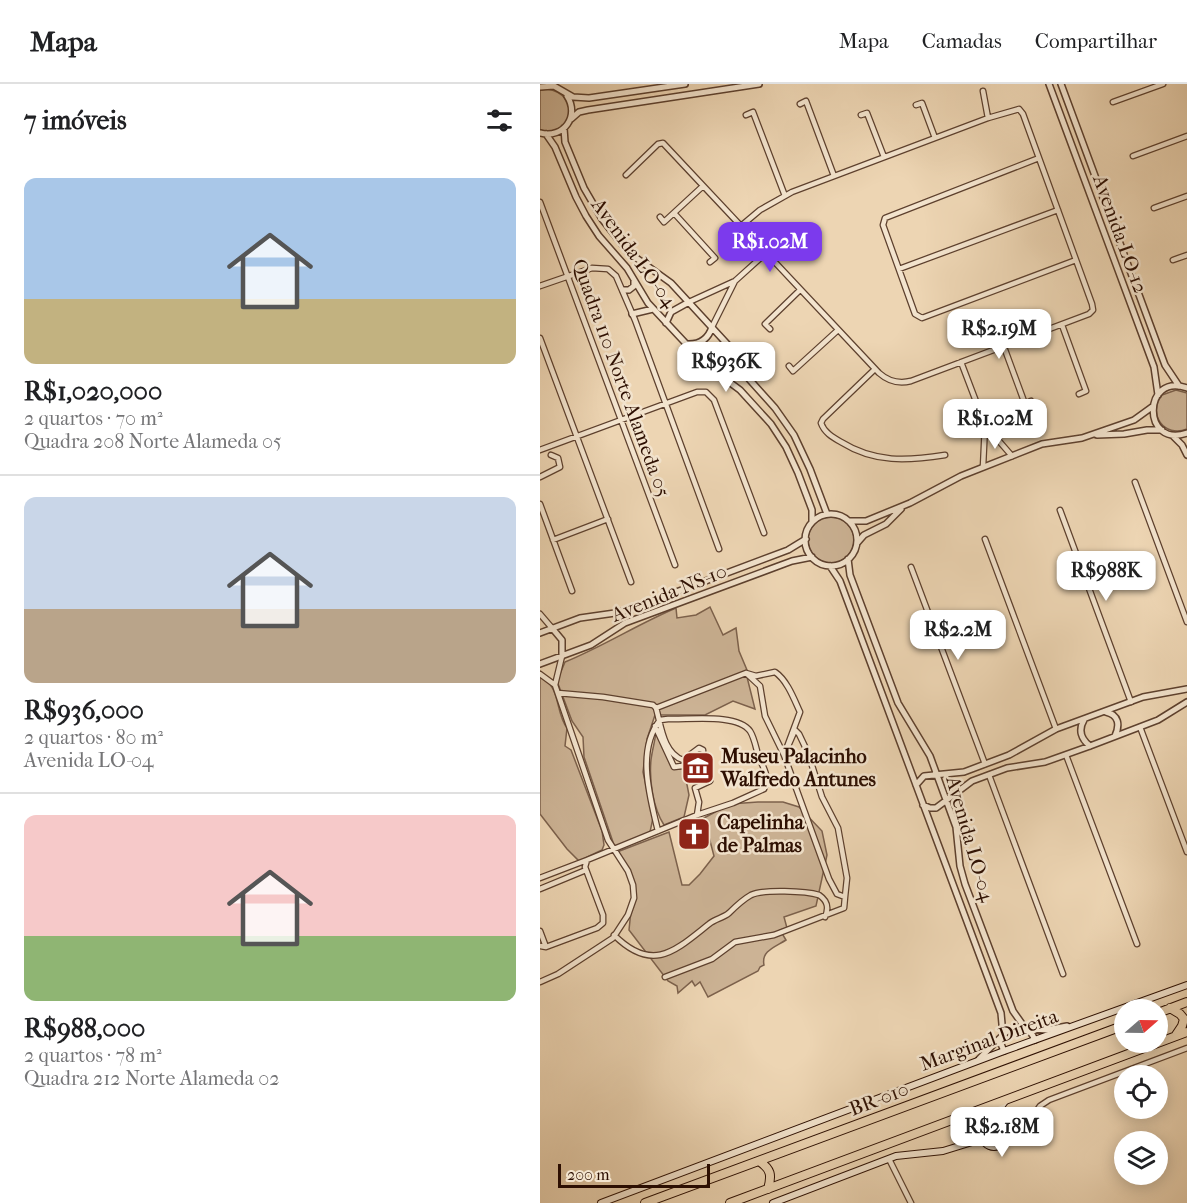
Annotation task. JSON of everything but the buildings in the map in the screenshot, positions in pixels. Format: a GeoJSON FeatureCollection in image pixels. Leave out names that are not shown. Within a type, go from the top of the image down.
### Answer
{"type":"FeatureCollection","features":[{"type":"Feature","properties":{"kind":"highway"},"geometry":{"type":"LineString","coordinates":[[1170,1008],[1187,1002]]}},
{"type":"Feature","properties":{"kind":"highway"},"geometry":{"type":"LineString","coordinates":[[1170,1008],[1184,1019],[1175,1036]]}},
{"type":"Feature","properties":{"kind":"highway","name":"BR-010"},"geometry":{"type":"LineString","coordinates":[[645,1203],[1114,1029]]}},
{"type":"Feature","properties":{"kind":"highway"},"geometry":{"type":"LineString","coordinates":[[730,1203],[1187,1032]]}},
{"type":"Feature","properties":{"kind":"highway"},"geometry":{"type":"LineString","coordinates":[[759,1161],[767,1167],[771,1174],[768,1188]]}},
{"type":"Feature","properties":{"kind":"main road","name":"Marginal Direita"},"geometry":{"type":"LineString","coordinates":[[601,1203],[977,1061],[1187,985]]}},
{"type":"Feature","properties":{"kind":"main road"},"geometry":{"type":"LineString","coordinates":[[997,1123],[998,1110],[1007,1099]]}},
{"type":"Feature","properties":{"kind":"main road"},"geometry":{"type":"LineString","coordinates":[[968,1115],[980,1124],[982,1139],[987,1146],[1001,1145],[1006,1138],[1004,1127],[997,1123],[986,1125],[982,1131]]}},
{"type":"Feature","properties":{"kind":"main road"},"geometry":{"type":"LineString","coordinates":[[773,1203],[904,1154],[943,1151],[982,1139]]}},
{"type":"Feature","properties":{"kind":"street"},"geometry":{"type":"LineString","coordinates":[[566,94],[589,98],[685,84]]}},
{"type":"Feature","properties":{"kind":"street"},"geometry":{"type":"LineString","coordinates":[[543,134],[554,134],[564,128],[576,114],[588,110],[759,84]]}},
{"type":"Feature","properties":{"kind":"street","name":"Avenida LO-12"},"geometry":{"type":"LineString","coordinates":[[1049,84],[1155,369],[1158,395]]}},
{"type":"Feature","properties":{"kind":"street","name":"Avenida LO-12"},"geometry":{"type":"LineString","coordinates":[[1061,84],[1166,367],[1179,386]]}},
{"type":"Feature","properties":{"kind":"street"},"geometry":{"type":"LineString","coordinates":[[1113,102],[1163,84]]}},
{"type":"Feature","properties":{"kind":"street"},"geometry":{"type":"LineString","coordinates":[[540,87],[548,85],[566,94],[571,103],[571,119]]}},
{"type":"Feature","properties":{"kind":"street"},"geometry":{"type":"LineString","coordinates":[[983,91],[988,118]]}},
{"type":"Feature","properties":{"kind":"street"},"geometry":{"type":"LineString","coordinates":[[800,104],[806,101],[834,176]]}},
{"type":"Feature","properties":{"kind":"street"},"geometry":{"type":"LineString","coordinates":[[916,105],[922,102],[935,138]]}},
{"type":"Feature","properties":{"kind":"street"},"geometry":{"type":"LineString","coordinates":[[626,175],[661,143],[875,369],[891,381],[909,382],[1062,325],[1089,314],[1093,309],[1023,114],[1019,109],[988,118],[785,196],[759,210],[741,226]]}},
{"type":"Feature","properties":{"kind":"street"},"geometry":{"type":"LineString","coordinates":[[746,115],[753,112],[785,196]]}},
{"type":"Feature","properties":{"kind":"street"},"geometry":{"type":"LineString","coordinates":[[861,115],[867,112],[884,157]]}},
{"type":"Feature","properties":{"kind":"street","name":"Avenida LO-04"},"geometry":{"type":"LineString","coordinates":[[564,128],[566,142],[586,193],[608,228],[633,256],[671,283],[729,346],[749,379],[772,404],[794,435],[827,514]]}},
{"type":"Feature","properties":{"kind":"street","name":"Avenida LO-04"},"geometry":{"type":"LineString","coordinates":[[543,134],[555,147],[586,216],[634,279],[645,299],[709,367],[740,390],[771,424],[786,447],[798,473],[812,510],[812,522]]}},
{"type":"Feature","properties":{"kind":"street"},"geometry":{"type":"LineString","coordinates":[[1133,156],[1187,136]]}},
{"type":"Feature","properties":{"kind":"street"},"geometry":{"type":"LineString","coordinates":[[1039,158],[884,219],[882,225],[915,314],[919,317],[1076,260]]}},
{"type":"Feature","properties":{"kind":"street"},"geometry":{"type":"LineString","coordinates":[[660,217],[664,222],[703,186]]}},
{"type":"Feature","properties":{"kind":"street"},"geometry":{"type":"LineString","coordinates":[[1154,208],[1187,196]]}},
{"type":"Feature","properties":{"kind":"street","name":"Quadra 110 Norte Alameda 05"},"geometry":{"type":"LineString","coordinates":[[540,202],[675,565]]}},
{"type":"Feature","properties":{"kind":"street"},"geometry":{"type":"LineString","coordinates":[[899,269],[1058,210]]}},
{"type":"Feature","properties":{"kind":"street"},"geometry":{"type":"LineString","coordinates":[[674,213],[715,258],[710,262]]}},
{"type":"Feature","properties":{"kind":"street"},"geometry":{"type":"LineString","coordinates":[[666,323],[671,312],[735,281],[766,253]]}},
{"type":"Feature","properties":{"kind":"street"},"geometry":{"type":"LineString","coordinates":[[1173,260],[1187,255]]}},
{"type":"Feature","properties":{"kind":"street"},"geometry":{"type":"LineString","coordinates":[[540,286],[592,268],[603,268],[614,273],[626,292],[632,314],[719,549]]}},
{"type":"Feature","properties":{"kind":"street"},"geometry":{"type":"LineString","coordinates":[[626,292],[634,286],[634,279]]}},
{"type":"Feature","properties":{"kind":"street"},"geometry":{"type":"LineString","coordinates":[[686,344],[702,342],[708,337],[735,281]]}},
{"type":"Feature","properties":{"kind":"street"},"geometry":{"type":"LineString","coordinates":[[770,328],[765,324],[800,290]]}},
{"type":"Feature","properties":{"kind":"street"},"geometry":{"type":"LineString","coordinates":[[632,314],[653,309]]}},
{"type":"Feature","properties":{"kind":"street"},"geometry":{"type":"LineString","coordinates":[[635,320],[639,313]]}},
{"type":"Feature","properties":{"kind":"street"},"geometry":{"type":"LineString","coordinates":[[1062,325],[1086,391],[1079,394]]}},
{"type":"Feature","properties":{"kind":"street"},"geometry":{"type":"LineString","coordinates":[[789,366],[793,371],[838,330]]}},
{"type":"Feature","properties":{"kind":"street"},"geometry":{"type":"LineString","coordinates":[[540,338],[631,582]]}},
{"type":"Feature","properties":{"kind":"street"},"geometry":{"type":"LineString","coordinates":[[1004,346],[1025,404],[1031,401]]}},
{"type":"Feature","properties":{"kind":"street"},"geometry":{"type":"LineString","coordinates":[[961,362],[985,425],[1012,456]]}},
{"type":"Feature","properties":{"kind":"street"},"geometry":{"type":"LineString","coordinates":[[875,369],[823,419],[821,423],[824,430],[852,449],[873,457],[906,460],[945,454]]}},
{"type":"Feature","properties":{"kind":"street"},"geometry":{"type":"LineString","coordinates":[[1093,435],[1137,419],[1152,407],[1158,395],[1169,387],[1187,388]]}},
{"type":"Feature","properties":{"kind":"street"},"geometry":{"type":"LineString","coordinates":[[540,450],[703,391],[712,396],[764,533]]}},
{"type":"Feature","properties":{"kind":"street"},"geometry":{"type":"LineString","coordinates":[[1152,407],[1154,419],[1162,430],[1172,435],[1187,455]]}},
{"type":"Feature","properties":{"kind":"street"},"geometry":{"type":"LineString","coordinates":[[983,467],[985,425]]}},
{"type":"Feature","properties":{"kind":"street"},"geometry":{"type":"LineString","coordinates":[[910,503],[866,521],[849,521],[840,516],[827,514],[812,522],[807,530],[807,547],[812,557],[820,563],[830,566],[840,564],[848,559],[864,535],[884,525],[900,509],[958,477],[1047,443],[1093,435],[1162,430]]}},
{"type":"Feature","properties":{"kind":"street"},"geometry":{"type":"LineString","coordinates":[[1172,435],[1187,433]]}},
{"type":"Feature","properties":{"kind":"street"},"geometry":{"type":"LineString","coordinates":[[540,477],[560,467],[558,458],[551,455]]}},
{"type":"Feature","properties":{"kind":"street"},"geometry":{"type":"LineString","coordinates":[[1135,482],[1187,622]]}},
{"type":"Feature","properties":{"kind":"street"},"geometry":{"type":"LineString","coordinates":[[540,504],[572,591]]}},
{"type":"Feature","properties":{"kind":"street"},"geometry":{"type":"LineString","coordinates":[[1060,510],[1131,702]]}},
{"type":"Feature","properties":{"kind":"street"},"geometry":{"type":"LineString","coordinates":[[553,540],[608,519]]}},
{"type":"Feature","properties":{"kind":"street"},"geometry":{"type":"LineString","coordinates":[[849,521],[855,532],[856,545]]}},
{"type":"Feature","properties":{"kind":"street","name":"Avenida NS-10"},"geometry":{"type":"LineString","coordinates":[[540,633],[580,618],[631,609],[788,550],[806,539]]}},
{"type":"Feature","properties":{"kind":"street"},"geometry":{"type":"LineString","coordinates":[[985,539],[1056,729]]}},
{"type":"Feature","properties":{"kind":"street","name":"Avenida NS-10"},"geometry":{"type":"LineString","coordinates":[[540,664],[591,645],[625,623],[792,561],[812,557]]}},
{"type":"Feature","properties":{"kind":"street","name":"Avenida LO-04"},"geometry":{"type":"LineString","coordinates":[[848,559],[850,575],[899,707],[926,748],[946,800],[957,831],[960,866],[965,884],[1010,1003],[1019,1022],[1035,1040]]}},
{"type":"Feature","properties":{"kind":"street","name":"Avenida LO-04"},"geometry":{"type":"LineString","coordinates":[[830,566],[840,581],[999,1009],[1003,1035],[1001,1044],[1004,1051]]}},
{"type":"Feature","properties":{"kind":"street"},"geometry":{"type":"LineString","coordinates":[[911,567],[985,764]]}},
{"type":"Feature","properties":{"kind":"street"},"geometry":{"type":"LineString","coordinates":[[540,614],[562,640],[562,656],[555,685]]}},
{"type":"Feature","properties":{"kind":"street"},"geometry":{"type":"LineString","coordinates":[[656,708],[746,673],[756,676],[775,672],[781,676],[800,712],[784,755]]}},
{"type":"Feature","properties":{"kind":"street"},"geometry":{"type":"LineString","coordinates":[[746,673],[760,686],[765,716],[784,755],[829,879],[837,894],[845,897]]}},
{"type":"Feature","properties":{"kind":"street"},"geometry":{"type":"LineString","coordinates":[[540,674],[555,685],[608,840],[628,871],[633,885],[634,898],[628,915],[614,935],[577,962],[540,982]]}},
{"type":"Feature","properties":{"kind":"street"},"geometry":{"type":"LineString","coordinates":[[916,785],[924,776],[964,772],[1009,754],[1056,729],[1151,695],[1187,688]]}},
{"type":"Feature","properties":{"kind":"street"},"geometry":{"type":"LineString","coordinates":[[558,693],[649,704],[656,708],[665,741],[678,758],[683,760],[688,758],[699,748],[703,750],[703,756],[682,766],[674,767],[655,726]]}},
{"type":"Feature","properties":{"kind":"street"},"geometry":{"type":"LineString","coordinates":[[923,805],[933,808],[968,783],[989,774],[1066,755],[1158,720],[1187,702]]}},
{"type":"Feature","properties":{"kind":"street"},"geometry":{"type":"LineString","coordinates":[[1105,712],[1117,719],[1118,730],[1115,736]]}},
{"type":"Feature","properties":{"kind":"street"},"geometry":{"type":"LineString","coordinates":[[1085,719],[1080,730],[1082,738],[1090,746]]}},
{"type":"Feature","properties":{"kind":"street"},"geometry":{"type":"LineString","coordinates":[[658,831],[647,777],[648,755],[655,726],[660,720]]}},
{"type":"Feature","properties":{"kind":"street"},"geometry":{"type":"LineString","coordinates":[[540,878],[764,789],[767,776],[753,736],[744,725],[734,721],[660,720]]}},
{"type":"Feature","properties":{"kind":"street"},"geometry":{"type":"LineString","coordinates":[[1140,727],[1187,852]]}},
{"type":"Feature","properties":{"kind":"street"},"geometry":{"type":"LineString","coordinates":[[665,977],[712,959],[735,942],[774,935],[844,908],[847,871],[838,828],[822,797],[808,753],[795,730]]}},
{"type":"Feature","properties":{"kind":"street"},"geometry":{"type":"LineString","coordinates":[[1066,755],[1137,944]]}},
{"type":"Feature","properties":{"kind":"street"},"geometry":{"type":"LineString","coordinates":[[989,774],[1063,974]]}},
{"type":"Feature","properties":{"kind":"street"},"geometry":{"type":"LineString","coordinates":[[697,815],[699,802],[695,788],[710,782]]}},
{"type":"Feature","properties":{"kind":"street"},"geometry":{"type":"LineString","coordinates":[[540,931],[543,947],[597,928],[603,923],[603,915],[586,870],[587,860]]}},
{"type":"Feature","properties":{"kind":"street"},"geometry":{"type":"LineString","coordinates":[[540,889],[586,870]]}},
{"type":"Feature","properties":{"kind":"street"},"geometry":{"type":"LineString","coordinates":[[614,935],[635,952],[648,955],[666,954],[676,950],[713,921],[722,918],[740,902],[757,893],[819,895],[827,904],[825,917]]}},
{"type":"Feature","properties":{"kind":"street"},"geometry":{"type":"LineString","coordinates":[[977,1061],[1003,1035],[1015,1027],[1051,1029],[1086,1022]]}},
{"type":"Feature","properties":{"kind":"street"},"geometry":{"type":"LineString","coordinates":[[1006,1138],[1020,1135],[1040,1106],[1049,1100],[1187,1048]]}},
{"type":"Feature","properties":{"kind":"street"},"geometry":{"type":"LineString","coordinates":[[889,1159],[911,1203]]}},
{"type":"Feature","properties":{"kind":"shaded area"},"geometry":{"type":"Polygon","coordinates":[[[547,89],[558,93],[569,107],[566,122],[560,128],[551,131],[540,130],[540,90],[547,89]]]}},
{"type":"Feature","properties":{"kind":"shaded area"},"geometry":{"type":"Polygon","coordinates":[[[1176,390],[1187,393],[1187,429],[1179,431],[1165,427],[1160,422],[1156,410],[1162,395],[1176,390]]]}},
{"type":"Feature","properties":{"kind":"shaded area"},"geometry":{"type":"Polygon","coordinates":[[[831,517],[847,524],[854,540],[847,556],[831,563],[815,556],[808,540],[815,524],[831,517]]]}},
{"type":"Feature","properties":{"kind":"shaded area"},"geometry":{"type":"Polygon","coordinates":[[[710,607],[723,635],[736,628],[739,651],[747,670],[755,709],[733,701],[705,715],[655,715],[647,739],[643,772],[653,818],[650,832],[615,848],[584,757],[583,737],[572,721],[557,681],[565,662],[662,614],[676,608],[677,618],[696,615],[710,607]]]}},
{"type":"Feature","properties":{"kind":"shaded area"},"geometry":{"type":"Polygon","coordinates":[[[540,677],[547,681],[555,693],[563,722],[567,728],[565,746],[571,750],[602,831],[604,845],[602,850],[579,861],[540,814],[540,677]]]}},
{"type":"Feature","properties":{"kind":"shaded area"},"geometry":{"type":"Polygon","coordinates":[[[656,732],[673,769],[684,769],[689,795],[684,817],[664,825],[657,810],[651,785],[651,760],[656,732]]]}},
{"type":"Feature","properties":{"kind":"shaded area"},"geometry":{"type":"Polygon","coordinates":[[[783,802],[799,807],[822,831],[827,855],[816,906],[784,917],[787,928],[780,930],[786,940],[767,953],[764,965],[758,971],[708,997],[700,982],[695,986],[692,981],[678,993],[677,986],[668,981],[629,930],[634,881],[617,852],[669,832],[682,885],[689,885],[714,856],[704,818],[730,804],[783,802]]]}},
{"type":"Feature","properties":{"kind":"place","name":"Museu Palacinho Walfredo Antunes"},"geometry":{"type":"Point","coordinates":[698,768]}},
{"type":"Feature","properties":{"kind":"place","name":"Capelinha de Palmas"},"geometry":{"type":"Point","coordinates":[694,834]}}]}
